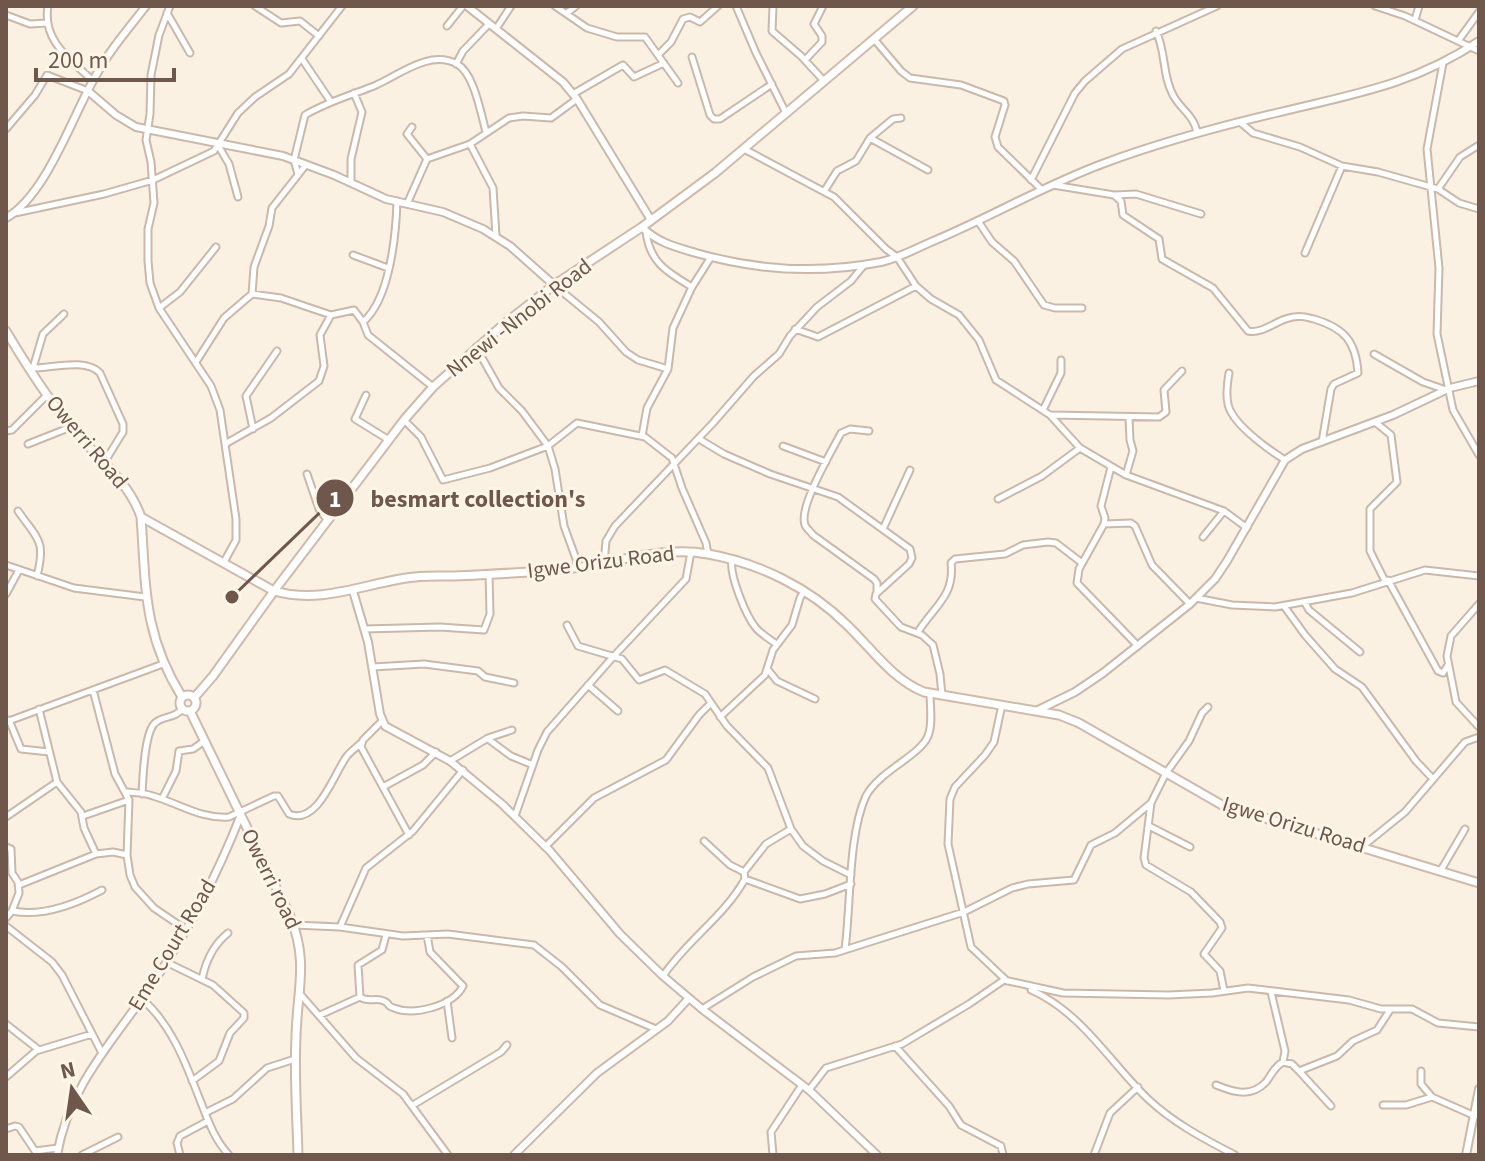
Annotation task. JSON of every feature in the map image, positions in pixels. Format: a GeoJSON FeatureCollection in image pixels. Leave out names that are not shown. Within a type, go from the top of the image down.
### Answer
{"type":"FeatureCollection","features":[{"type":"Feature","properties":{"kind":"main road","name":"Nnewi -Nnobi Road"},"geometry":{"type":"LineString","coordinates":[[194,698],[404,420],[433,387],[476,347],[554,285],[644,229],[651,220],[744,149],[913,6]]}},
{"type":"Feature","properties":{"kind":"main road","name":"Owerri Road"},"geometry":{"type":"LineString","coordinates":[[6,331],[9,342],[71,427],[134,499],[141,517],[145,597],[151,625],[163,664],[182,697]]}},
{"type":"Feature","properties":{"kind":"main road","name":"Igwe Orizu Road"},"geometry":{"type":"LineString","coordinates":[[141,517],[274,591],[306,596],[353,591],[405,578],[580,568],[656,554],[691,552],[732,560],[771,574],[804,591],[847,625],[910,686],[930,693],[1038,710],[1079,723],[1222,805],[1479,883]]}},
{"type":"Feature","properties":{"kind":"main road"},"geometry":{"type":"LineString","coordinates":[[187,695],[194,698],[195,706],[186,710],[179,703],[187,695]]}},
{"type":"Feature","properties":{"kind":"main road","name":"Owerri road"},"geometry":{"type":"LineString","coordinates":[[186,710],[294,925],[301,951],[295,1059],[298,1155]]}},
{"type":"Feature","properties":{"kind":"street"},"geometry":{"type":"LineString","coordinates":[[48,6],[46,23],[49,35],[93,81]]}},
{"type":"Feature","properties":{"kind":"street"},"geometry":{"type":"LineString","coordinates":[[14,213],[58,153],[109,54],[146,6]]}},
{"type":"Feature","properties":{"kind":"street"},"geometry":{"type":"LineString","coordinates":[[255,6],[281,23],[300,21],[319,36]]}},
{"type":"Feature","properties":{"kind":"street"},"geometry":{"type":"LineString","coordinates":[[6,218],[14,213],[153,180],[208,155],[221,144],[238,113],[289,74],[342,6]]}},
{"type":"Feature","properties":{"kind":"street"},"geometry":{"type":"LineString","coordinates":[[447,26],[465,6],[563,82],[575,96],[651,220]]}},
{"type":"Feature","properties":{"kind":"street"},"geometry":{"type":"LineString","coordinates":[[456,64],[463,51],[493,27],[511,6]]}},
{"type":"Feature","properties":{"kind":"street"},"geometry":{"type":"LineString","coordinates":[[555,6],[587,28],[617,37],[643,35],[678,83]]}},
{"type":"Feature","properties":{"kind":"street"},"geometry":{"type":"LineString","coordinates":[[567,13],[576,6]]}},
{"type":"Feature","properties":{"kind":"street"},"geometry":{"type":"LineString","coordinates":[[658,55],[671,42],[683,19],[690,17],[700,22],[718,6]]}},
{"type":"Feature","properties":{"kind":"street"},"geometry":{"type":"LineString","coordinates":[[736,6],[786,113]]}},
{"type":"Feature","properties":{"kind":"street"},"geometry":{"type":"LineString","coordinates":[[773,6],[772,31],[824,81]]}},
{"type":"Feature","properties":{"kind":"street"},"geometry":{"type":"LineString","coordinates":[[805,60],[822,42],[822,36],[814,24],[823,6]]}},
{"type":"Feature","properties":{"kind":"street"},"geometry":{"type":"LineString","coordinates":[[1031,180],[1075,93],[1085,81],[1122,49],[1217,6]]}},
{"type":"Feature","properties":{"kind":"street"},"geometry":{"type":"LineString","coordinates":[[1375,6],[1415,20],[1479,51]]}},
{"type":"Feature","properties":{"kind":"street"},"geometry":{"type":"LineString","coordinates":[[1415,20],[1419,6]]}},
{"type":"Feature","properties":{"kind":"street"},"geometry":{"type":"LineString","coordinates":[[168,9],[190,53]]}},
{"type":"Feature","properties":{"kind":"street"},"geometry":{"type":"LineString","coordinates":[[168,9],[151,75],[146,140],[154,203],[148,229],[150,283],[159,308],[217,399],[236,535],[224,562]]}},
{"type":"Feature","properties":{"kind":"street"},"geometry":{"type":"LineString","coordinates":[[1458,41],[1479,12]]}},
{"type":"Feature","properties":{"kind":"street"},"geometry":{"type":"LineString","coordinates":[[6,15],[30,24],[46,23]]}},
{"type":"Feature","properties":{"kind":"street"},"geometry":{"type":"LineString","coordinates":[[1156,31],[1162,43],[1173,96],[1196,125],[1197,133]]}},
{"type":"Feature","properties":{"kind":"street"},"geometry":{"type":"LineString","coordinates":[[874,39],[910,78],[951,82],[1000,97],[1005,105],[995,142],[1042,190]]}},
{"type":"Feature","properties":{"kind":"street"},"geometry":{"type":"LineString","coordinates":[[644,229],[674,246],[766,268],[866,264],[897,257],[1126,155],[1239,121],[1402,82],[1443,63],[1479,41]]}},
{"type":"Feature","properties":{"kind":"street"},"geometry":{"type":"LineString","coordinates":[[692,57],[710,115],[714,119],[720,119],[772,84]]}},
{"type":"Feature","properties":{"kind":"street"},"geometry":{"type":"LineString","coordinates":[[302,59],[331,102]]}},
{"type":"Feature","properties":{"kind":"street"},"geometry":{"type":"LineString","coordinates":[[298,174],[294,160],[305,115],[415,65],[436,61],[456,64],[463,70],[475,92],[486,132]]}},
{"type":"Feature","properties":{"kind":"street"},"geometry":{"type":"LineString","coordinates":[[407,204],[427,159],[470,144],[509,118],[551,118],[575,96],[623,65],[634,77],[664,63]]}},
{"type":"Feature","properties":{"kind":"street"},"geometry":{"type":"LineString","coordinates":[[1443,63],[1428,141],[1439,268],[1437,334],[1453,410],[1479,455]]}},
{"type":"Feature","properties":{"kind":"street"},"geometry":{"type":"LineString","coordinates":[[6,129],[35,95],[47,75],[88,91],[126,122],[147,130],[294,160],[397,201],[443,212],[510,246],[599,322],[626,352],[638,360],[668,369]]}},
{"type":"Feature","properties":{"kind":"street"},"geometry":{"type":"LineString","coordinates":[[351,182],[351,159],[362,112],[354,93]]}},
{"type":"Feature","properties":{"kind":"street"},"geometry":{"type":"LineString","coordinates":[[825,190],[837,171],[856,161],[870,138],[893,119],[901,118]]}},
{"type":"Feature","properties":{"kind":"street"},"geometry":{"type":"LineString","coordinates":[[1239,121],[1264,137],[1300,147],[1342,166],[1438,189],[1459,203],[1479,209]]}},
{"type":"Feature","properties":{"kind":"street"},"geometry":{"type":"LineString","coordinates":[[412,127],[407,134],[427,159]]}},
{"type":"Feature","properties":{"kind":"street"},"geometry":{"type":"LineString","coordinates":[[870,138],[928,170]]}},
{"type":"Feature","properties":{"kind":"street"},"geometry":{"type":"LineString","coordinates":[[221,144],[238,197]]}},
{"type":"Feature","properties":{"kind":"street"},"geometry":{"type":"LineString","coordinates":[[470,144],[493,188],[496,237]]}},
{"type":"Feature","properties":{"kind":"street"},"geometry":{"type":"LineString","coordinates":[[1438,189],[1460,157],[1479,145]]}},
{"type":"Feature","properties":{"kind":"street"},"geometry":{"type":"LineString","coordinates":[[744,149],[825,190],[897,257],[916,286],[959,315],[979,340],[996,380],[1050,415],[1080,448],[1126,475],[1224,511],[1247,528]]}},
{"type":"Feature","properties":{"kind":"street"},"geometry":{"type":"LineString","coordinates":[[196,362],[224,318],[252,294],[254,267],[272,208],[305,166]]}},
{"type":"Feature","properties":{"kind":"street"},"geometry":{"type":"LineString","coordinates":[[1305,253],[1342,166]]}},
{"type":"Feature","properties":{"kind":"street"},"geometry":{"type":"LineString","coordinates":[[1053,185],[1114,195],[1136,194],[1201,214]]}},
{"type":"Feature","properties":{"kind":"street"},"geometry":{"type":"LineString","coordinates":[[1114,195],[1121,201],[1125,217],[1159,239],[1162,259],[1213,288],[1248,331],[1258,331],[1299,316],[1330,324],[1343,332],[1349,341],[1358,373],[1334,384],[1331,389],[1322,442]]}},
{"type":"Feature","properties":{"kind":"street"},"geometry":{"type":"LineString","coordinates":[[363,322],[375,309],[395,246],[397,201]]}},
{"type":"Feature","properties":{"kind":"street"},"geometry":{"type":"LineString","coordinates":[[978,221],[992,242],[1014,261],[1044,305],[1082,308]]}},
{"type":"Feature","properties":{"kind":"street"},"geometry":{"type":"LineString","coordinates":[[644,229],[654,258],[668,273],[692,287]]}},
{"type":"Feature","properties":{"kind":"street"},"geometry":{"type":"LineString","coordinates":[[159,308],[180,292],[216,247]]}},
{"type":"Feature","properties":{"kind":"street"},"geometry":{"type":"LineString","coordinates":[[353,255],[388,268]]}},
{"type":"Feature","properties":{"kind":"street"},"geometry":{"type":"LineString","coordinates":[[642,436],[647,408],[668,369],[673,328],[692,287],[711,257]]}},
{"type":"Feature","properties":{"kind":"street"},"geometry":{"type":"LineString","coordinates":[[603,564],[609,533],[754,376],[779,354],[795,329],[859,274],[866,264]]}},
{"type":"Feature","properties":{"kind":"street"},"geometry":{"type":"LineString","coordinates":[[795,329],[818,337],[916,286]]}},
{"type":"Feature","properties":{"kind":"street"},"geometry":{"type":"LineString","coordinates":[[252,294],[281,298],[331,315],[354,310],[368,335],[433,387]]}},
{"type":"Feature","properties":{"kind":"street"},"geometry":{"type":"LineString","coordinates":[[64,314],[43,334],[30,368],[85,365],[100,373],[123,424],[123,432],[104,463]]}},
{"type":"Feature","properties":{"kind":"street"},"geometry":{"type":"LineString","coordinates":[[225,444],[253,429],[319,381],[324,366],[320,335],[331,315]]}},
{"type":"Feature","properties":{"kind":"street"},"geometry":{"type":"LineString","coordinates":[[476,347],[499,388],[522,411],[548,446],[564,526],[580,568]]}},
{"type":"Feature","properties":{"kind":"street"},"geometry":{"type":"LineString","coordinates":[[253,429],[246,396],[277,351]]}},
{"type":"Feature","properties":{"kind":"street"},"geometry":{"type":"LineString","coordinates":[[1374,354],[1423,382],[1448,389]]}},
{"type":"Feature","properties":{"kind":"street"},"geometry":{"type":"LineString","coordinates":[[1043,410],[1061,373],[1061,360]]}},
{"type":"Feature","properties":{"kind":"street"},"geometry":{"type":"LineString","coordinates":[[1050,415],[1129,418],[1164,414],[1167,407],[1164,390],[1182,371]]}},
{"type":"Feature","properties":{"kind":"street"},"geometry":{"type":"LineString","coordinates":[[1229,373],[1231,413],[1262,447],[1285,460]]}},
{"type":"Feature","properties":{"kind":"street"},"geometry":{"type":"LineString","coordinates":[[1038,710],[1075,692],[1138,646],[1190,604],[1215,579],[1285,460],[1448,389],[1479,381]]}},
{"type":"Feature","properties":{"kind":"street"},"geometry":{"type":"LineString","coordinates":[[6,431],[12,430],[47,395]]}},
{"type":"Feature","properties":{"kind":"street"},"geometry":{"type":"LineString","coordinates":[[366,395],[355,419],[389,440]]}},
{"type":"Feature","properties":{"kind":"street"},"geometry":{"type":"LineString","coordinates":[[1126,475],[1133,451],[1129,418]]}},
{"type":"Feature","properties":{"kind":"street"},"geometry":{"type":"LineString","coordinates":[[404,420],[421,437],[443,480],[490,468],[548,446],[577,423],[642,436],[659,446],[674,462],[708,554]]}},
{"type":"Feature","properties":{"kind":"street"},"geometry":{"type":"LineString","coordinates":[[1375,422],[1391,435],[1397,482],[1370,509],[1370,551],[1438,671],[1443,673],[1448,665]]}},
{"type":"Feature","properties":{"kind":"street"},"geometry":{"type":"LineString","coordinates":[[28,444],[71,427]]}},
{"type":"Feature","properties":{"kind":"street"},"geometry":{"type":"LineString","coordinates":[[869,431],[845,430],[805,507],[806,528],[874,579],[878,603],[893,620],[901,627],[918,632],[933,645],[942,695]]}},
{"type":"Feature","properties":{"kind":"street"},"geometry":{"type":"LineString","coordinates":[[699,439],[724,454],[838,497],[910,549],[912,558],[909,564],[876,594]]}},
{"type":"Feature","properties":{"kind":"street"},"geometry":{"type":"LineString","coordinates":[[783,446],[826,462]]}},
{"type":"Feature","properties":{"kind":"street"},"geometry":{"type":"LineString","coordinates":[[998,499],[1042,476],[1080,448]]}},
{"type":"Feature","properties":{"kind":"street"},"geometry":{"type":"LineString","coordinates":[[1111,467],[1101,506],[1105,514],[1104,524],[1082,563],[1077,583],[1138,646]]}},
{"type":"Feature","properties":{"kind":"street"},"geometry":{"type":"LineString","coordinates":[[883,529],[910,470]]}},
{"type":"Feature","properties":{"kind":"street"},"geometry":{"type":"LineString","coordinates":[[307,474],[319,509],[329,521]]}},
{"type":"Feature","properties":{"kind":"street"},"geometry":{"type":"LineString","coordinates":[[18,511],[42,550],[37,576]]}},
{"type":"Feature","properties":{"kind":"street"},"geometry":{"type":"LineString","coordinates":[[1203,537],[1224,511]]}},
{"type":"Feature","properties":{"kind":"street"},"geometry":{"type":"LineString","coordinates":[[1104,524],[1131,523],[1135,526],[1152,565],[1190,604]]}},
{"type":"Feature","properties":{"kind":"street"},"geometry":{"type":"LineString","coordinates":[[918,632],[930,612],[949,591],[953,577],[951,563],[955,559],[1005,554],[1023,545],[1048,542],[1056,543],[1082,563]]}},
{"type":"Feature","properties":{"kind":"street"},"geometry":{"type":"LineString","coordinates":[[515,816],[542,741],[554,723],[686,579],[691,552]]}},
{"type":"Feature","properties":{"kind":"street"},"geometry":{"type":"LineString","coordinates":[[732,560],[735,584],[754,625],[776,644]]}},
{"type":"Feature","properties":{"kind":"street"},"geometry":{"type":"LineString","coordinates":[[6,565],[74,588],[145,597]]}},
{"type":"Feature","properties":{"kind":"street"},"geometry":{"type":"LineString","coordinates":[[1196,598],[1256,607],[1284,606],[1352,593],[1432,569],[1479,576]]}},
{"type":"Feature","properties":{"kind":"street"},"geometry":{"type":"LineString","coordinates":[[6,594],[19,570]]}},
{"type":"Feature","properties":{"kind":"street"},"geometry":{"type":"LineString","coordinates":[[364,629],[440,627],[480,632],[487,627],[490,614],[489,574]]}},
{"type":"Feature","properties":{"kind":"street"},"geometry":{"type":"LineString","coordinates":[[353,591],[373,667],[382,721],[390,730],[436,752],[463,770],[515,816],[628,942],[663,976],[809,1090],[877,1155]]}},
{"type":"Feature","properties":{"kind":"street"},"geometry":{"type":"LineString","coordinates":[[720,717],[769,670],[776,644],[792,625],[804,591]]}},
{"type":"Feature","properties":{"kind":"street"},"geometry":{"type":"LineString","coordinates":[[1305,603],[1309,610],[1360,652]]}},
{"type":"Feature","properties":{"kind":"street"},"geometry":{"type":"LineString","coordinates":[[1479,604],[1451,636],[1448,665],[1456,702],[1479,727]]}},
{"type":"Feature","properties":{"kind":"street"},"geometry":{"type":"LineString","coordinates":[[1284,606],[1335,669],[1362,687],[1416,761],[1433,779]]}},
{"type":"Feature","properties":{"kind":"street"},"geometry":{"type":"LineString","coordinates":[[567,625],[578,646],[622,659],[639,680],[661,670],[700,689],[720,717],[768,768],[791,829],[813,855],[851,875]]}},
{"type":"Feature","properties":{"kind":"street"},"geometry":{"type":"LineString","coordinates":[[49,752],[21,749],[8,721],[163,664]]}},
{"type":"Feature","properties":{"kind":"street"},"geometry":{"type":"LineString","coordinates":[[373,667],[435,665],[478,671],[485,677],[514,683]]}},
{"type":"Feature","properties":{"kind":"street"},"geometry":{"type":"LineString","coordinates":[[769,670],[777,681],[815,699]]}},
{"type":"Feature","properties":{"kind":"street"},"geometry":{"type":"LineString","coordinates":[[588,685],[618,711]]}},
{"type":"Feature","properties":{"kind":"street"},"geometry":{"type":"LineString","coordinates":[[93,690],[115,774],[129,800],[127,855],[130,875],[145,899],[185,929]]}},
{"type":"Feature","properties":{"kind":"street"},"geometry":{"type":"LineString","coordinates":[[845,949],[851,875],[866,797],[888,770],[923,744],[928,736],[930,693]]}},
{"type":"Feature","properties":{"kind":"street"},"geometry":{"type":"LineString","coordinates":[[545,847],[594,798],[666,760],[711,703]]}},
{"type":"Feature","properties":{"kind":"street"},"geometry":{"type":"LineString","coordinates":[[1002,704],[994,742],[959,780],[950,799],[948,844],[971,947],[1004,980],[1034,991],[1060,1006],[1166,1113],[1235,1155]]}},
{"type":"Feature","properties":{"kind":"street"},"geometry":{"type":"LineString","coordinates":[[1208,707],[1166,773],[1151,803],[1143,851],[1146,865],[1191,892],[1222,925],[1204,954],[1220,971],[1224,991]]}},
{"type":"Feature","properties":{"kind":"street"},"geometry":{"type":"LineString","coordinates":[[39,709],[57,782],[83,816],[84,828],[96,854]]}},
{"type":"Feature","properties":{"kind":"street"},"geometry":{"type":"LineString","coordinates":[[142,794],[144,761],[152,729],[159,721],[186,710]]}},
{"type":"Feature","properties":{"kind":"street"},"geometry":{"type":"LineString","coordinates":[[127,792],[162,799],[199,815],[229,817],[274,796],[293,817],[311,810],[322,800],[347,756],[382,721]]}},
{"type":"Feature","properties":{"kind":"street"},"geometry":{"type":"LineString","coordinates":[[450,761],[488,738],[512,730]]}},
{"type":"Feature","properties":{"kind":"street"},"geometry":{"type":"LineString","coordinates":[[1363,846],[1405,812],[1465,742],[1479,737]]}},
{"type":"Feature","properties":{"kind":"street"},"geometry":{"type":"LineString","coordinates":[[488,738],[511,756],[533,765]]}},
{"type":"Feature","properties":{"kind":"street"},"geometry":{"type":"LineString","coordinates":[[162,799],[176,771],[179,751],[195,748],[203,742]]}},
{"type":"Feature","properties":{"kind":"street"},"geometry":{"type":"LineString","coordinates":[[361,743],[409,835]]}},
{"type":"Feature","properties":{"kind":"street"},"geometry":{"type":"LineString","coordinates":[[383,787],[423,765],[436,752]]}},
{"type":"Feature","properties":{"kind":"street"},"geometry":{"type":"LineString","coordinates":[[340,927],[366,868],[409,835],[463,770]]}},
{"type":"Feature","properties":{"kind":"street"},"geometry":{"type":"LineString","coordinates":[[6,817],[57,782]]}},
{"type":"Feature","properties":{"kind":"street"},"geometry":{"type":"LineString","coordinates":[[83,816],[129,800]]}},
{"type":"Feature","properties":{"kind":"street"},"geometry":{"type":"LineString","coordinates":[[702,1009],[753,977],[796,956],[835,953],[964,912],[1012,888],[1074,880],[1091,845],[1115,833],[1151,803]]}},
{"type":"Feature","properties":{"kind":"street","name":"Eme Court Road"},"geometry":{"type":"LineString","coordinates":[[57,1151],[73,1099],[101,1051],[142,999],[166,962],[219,867],[239,814]]}},
{"type":"Feature","properties":{"kind":"street"},"geometry":{"type":"LineString","coordinates":[[1149,826],[1190,847]]}},
{"type":"Feature","properties":{"kind":"street"},"geometry":{"type":"LineString","coordinates":[[663,976],[675,958],[732,901],[766,844],[791,829]]}},
{"type":"Feature","properties":{"kind":"street"},"geometry":{"type":"LineString","coordinates":[[1441,870],[1465,829]]}},
{"type":"Feature","properties":{"kind":"street"},"geometry":{"type":"LineString","coordinates":[[704,841],[745,876],[800,899],[851,884]]}},
{"type":"Feature","properties":{"kind":"street"},"geometry":{"type":"LineString","coordinates":[[6,847],[11,849],[12,873],[19,885],[17,902],[6,918]]}},
{"type":"Feature","properties":{"kind":"street"},"geometry":{"type":"LineString","coordinates":[[19,885],[96,854],[113,852],[127,855]]}},
{"type":"Feature","properties":{"kind":"street"},"geometry":{"type":"LineString","coordinates":[[12,911],[32,912],[67,905],[102,890]]}},
{"type":"Feature","properties":{"kind":"street"},"geometry":{"type":"LineString","coordinates":[[294,925],[340,927],[386,935],[448,934],[534,945],[562,967],[600,1005],[656,1029]]}},
{"type":"Feature","properties":{"kind":"street"},"geometry":{"type":"LineString","coordinates":[[6,926],[52,962],[70,989],[101,1051]]}},
{"type":"Feature","properties":{"kind":"street"},"geometry":{"type":"LineString","coordinates":[[202,979],[212,950],[228,933]]}},
{"type":"Feature","properties":{"kind":"street"},"geometry":{"type":"LineString","coordinates":[[360,997],[358,965],[382,950],[386,935]]}},
{"type":"Feature","properties":{"kind":"street"},"geometry":{"type":"LineString","coordinates":[[360,997],[367,1001],[381,999],[397,1009],[427,1008],[447,1001],[462,990],[463,986],[430,952],[427,935]]}},
{"type":"Feature","properties":{"kind":"street"},"geometry":{"type":"LineString","coordinates":[[166,962],[221,991],[244,1013],[244,1018],[230,1033],[219,1061],[192,1081]]}},
{"type":"Feature","properties":{"kind":"street"},"geometry":{"type":"LineString","coordinates":[[809,1090],[826,1068],[895,1046],[969,1004],[1004,980],[1063,993],[1168,995],[1248,988],[1339,999],[1390,1010],[1412,1009],[1438,1023],[1479,1027]]}},
{"type":"Feature","properties":{"kind":"street"},"geometry":{"type":"LineString","coordinates":[[1216,1085],[1240,1093],[1251,1090],[1261,1085],[1283,1062],[1285,1051],[1271,992]]}},
{"type":"Feature","properties":{"kind":"street"},"geometry":{"type":"LineString","coordinates":[[299,993],[356,1058],[395,1087],[413,1105],[448,1155]]}},
{"type":"Feature","properties":{"kind":"street"},"geometry":{"type":"LineString","coordinates":[[320,1015],[360,997]]}},
{"type":"Feature","properties":{"kind":"street"},"geometry":{"type":"LineString","coordinates":[[514,1155],[597,1073],[668,1021],[689,998]]}},
{"type":"Feature","properties":{"kind":"street"},"geometry":{"type":"LineString","coordinates":[[142,999],[164,1023],[208,1121],[229,1155]]}},
{"type":"Feature","properties":{"kind":"street"},"geometry":{"type":"LineString","coordinates":[[447,1001],[452,1038]]}},
{"type":"Feature","properties":{"kind":"street"},"geometry":{"type":"LineString","coordinates":[[1299,1071],[1337,1056],[1353,1041],[1377,1030],[1390,1010]]}},
{"type":"Feature","properties":{"kind":"street"},"geometry":{"type":"LineString","coordinates":[[6,1024],[39,1051]]}},
{"type":"Feature","properties":{"kind":"street"},"geometry":{"type":"LineString","coordinates":[[6,1077],[33,1053],[92,1034]]}},
{"type":"Feature","properties":{"kind":"street"},"geometry":{"type":"LineString","coordinates":[[413,1105],[501,1052],[507,1045]]}},
{"type":"Feature","properties":{"kind":"street"},"geometry":{"type":"LineString","coordinates":[[895,1046],[949,1106],[961,1125],[1001,1146],[1003,1155]]}},
{"type":"Feature","properties":{"kind":"street"},"geometry":{"type":"LineString","coordinates":[[205,1113],[233,1099],[267,1068],[295,1059]]}},
{"type":"Feature","properties":{"kind":"street"},"geometry":{"type":"LineString","coordinates":[[1283,1062],[1292,1064],[1331,1106]]}},
{"type":"Feature","properties":{"kind":"street"},"geometry":{"type":"LineString","coordinates":[[1421,1071],[1421,1084],[1432,1097],[1475,1116]]}},
{"type":"Feature","properties":{"kind":"street"},"geometry":{"type":"LineString","coordinates":[[773,1155],[771,1132],[802,1085]]}},
{"type":"Feature","properties":{"kind":"street"},"geometry":{"type":"LineString","coordinates":[[1094,1155],[1110,1113],[1138,1087]]}},
{"type":"Feature","properties":{"kind":"street"},"geometry":{"type":"LineString","coordinates":[[1466,1155],[1479,1089]]}},
{"type":"Feature","properties":{"kind":"street"},"geometry":{"type":"LineString","coordinates":[[1383,1105],[1406,1105],[1432,1097]]}},
{"type":"Feature","properties":{"kind":"street"},"geometry":{"type":"LineString","coordinates":[[180,1155],[177,1143],[180,1136],[208,1121]]}},
{"type":"Feature","properties":{"kind":"street"},"geometry":{"type":"LineString","coordinates":[[6,1129],[19,1127],[35,1151],[57,1151]]}},
{"type":"Feature","properties":{"kind":"street"},"geometry":{"type":"LineString","coordinates":[[82,1155],[118,1137]]}},
{"type":"Feature","properties":{"kind":"place","name":"besmart collection's"},"geometry":{"type":"Point","coordinates":[232,597]}}]}
